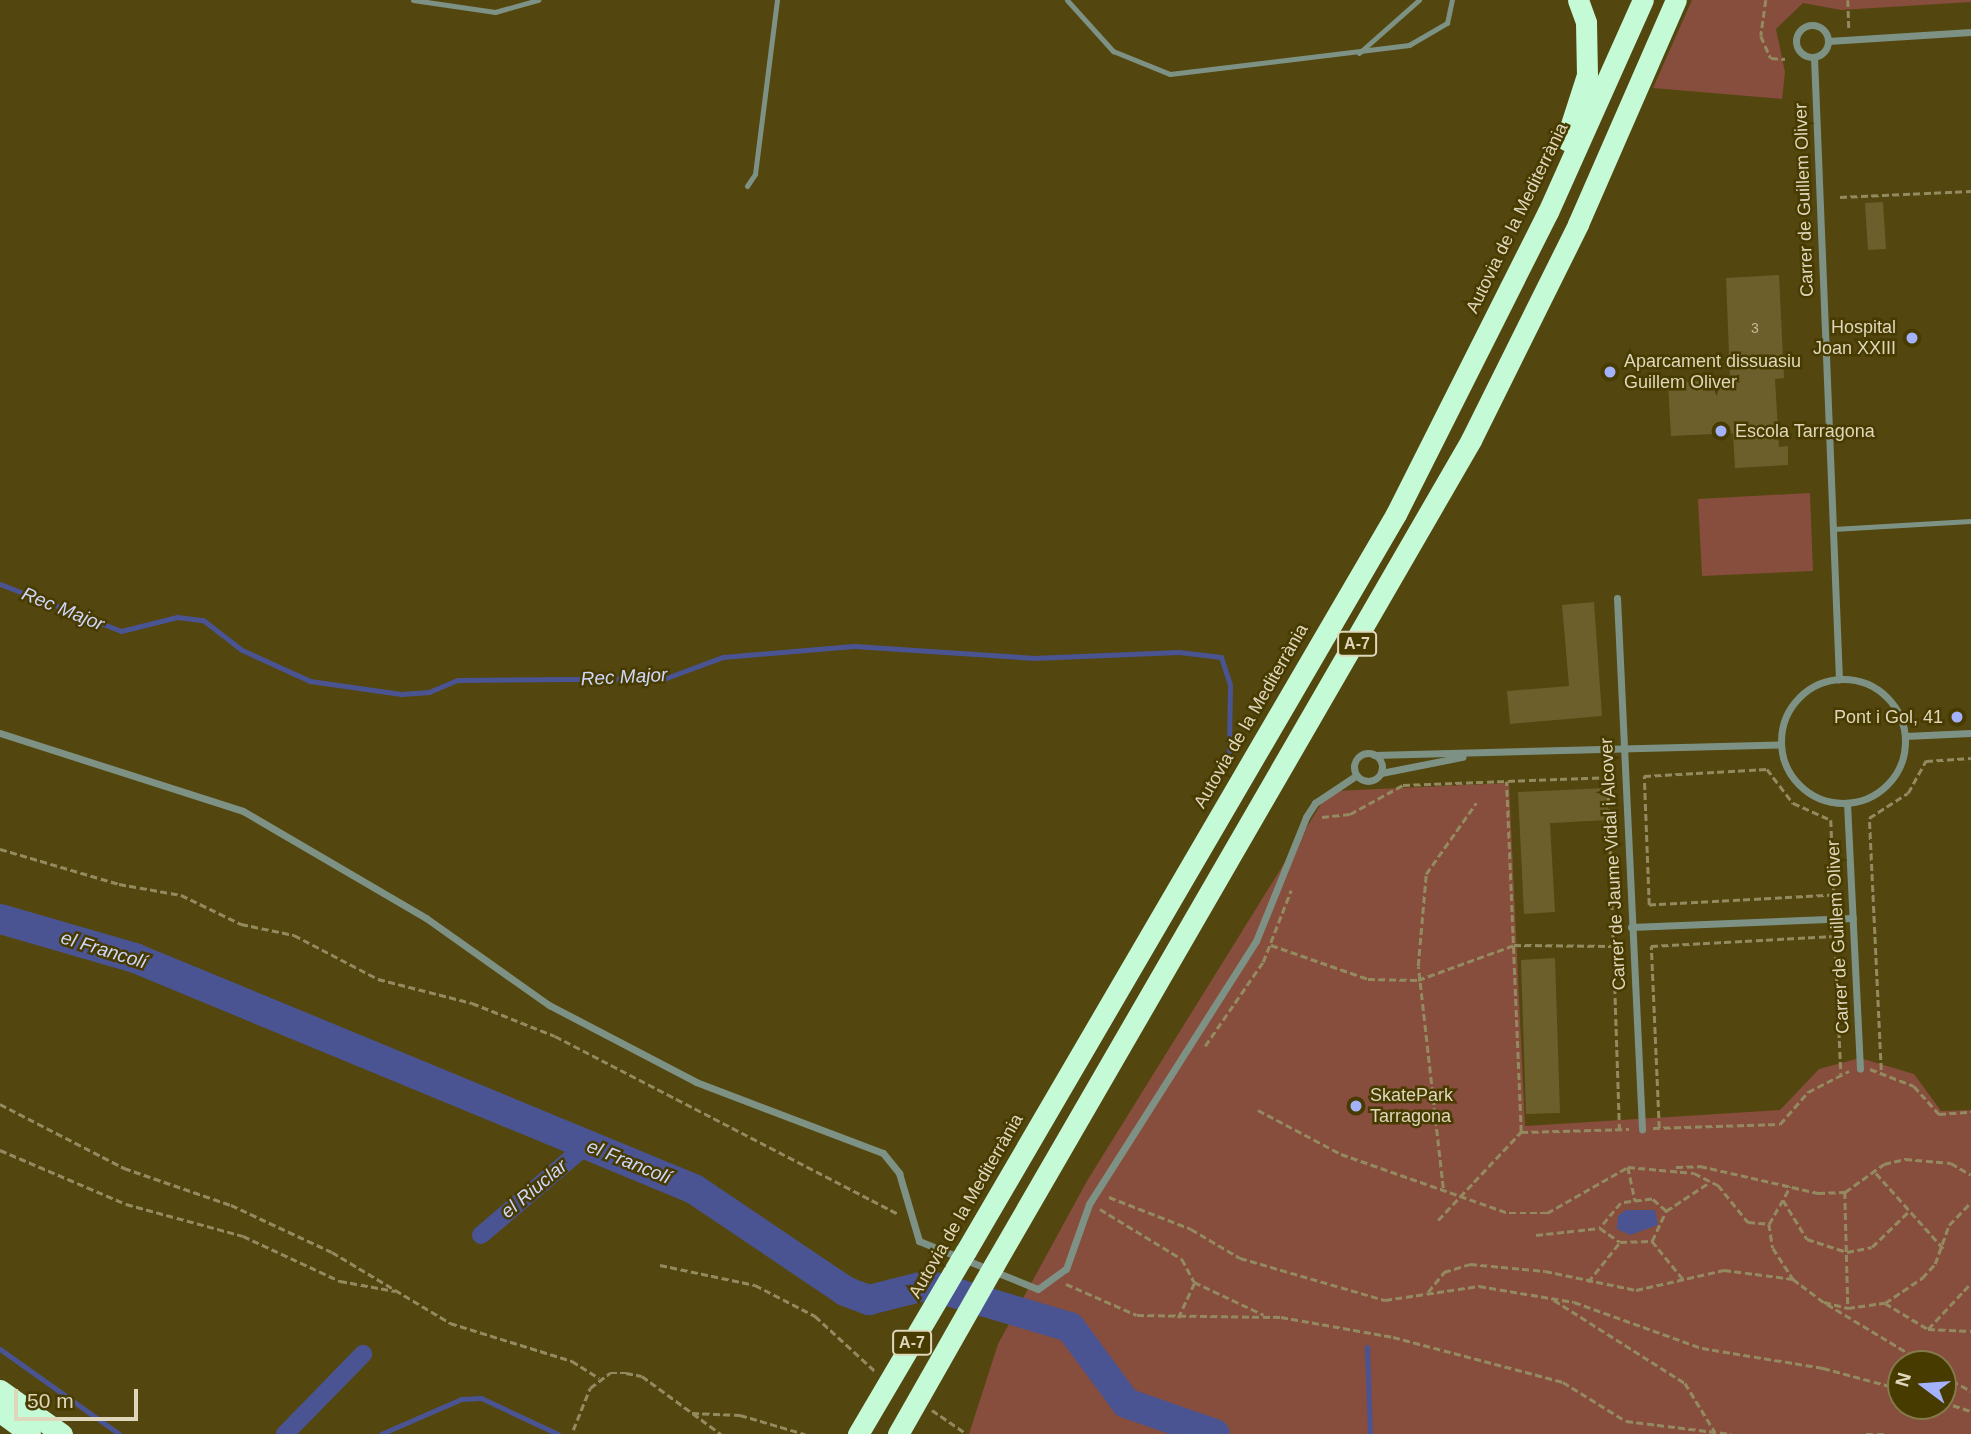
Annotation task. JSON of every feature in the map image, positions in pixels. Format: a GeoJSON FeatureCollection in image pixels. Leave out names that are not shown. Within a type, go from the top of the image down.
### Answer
{"type":"FeatureCollection","features":[{"type":"Feature","properties":{"kind":"highway"},"geometry":{"type":"LineString","coordinates":[[1491,324],[1587,75],[1586,22],[1578,0]]}},
{"type":"Feature","properties":{"kind":"highway","name":"Autovia de la Mediterrània"},"geometry":{"type":"LineString","coordinates":[[858,1434],[1396,514],[1491,324],[1643,0]]}},
{"type":"Feature","properties":{"kind":"highway","name":"A-7"},"geometry":{"type":"LineString","coordinates":[[898,1434],[1471,440],[1578,224],[1676,0]]}},
{"type":"Feature","properties":{"kind":"highway"},"geometry":{"type":"LineString","coordinates":[[0,1390],[62,1434]]}},
{"type":"Feature","properties":{"kind":"highway"},"geometry":{"type":"LineString","coordinates":[[0,1412],[30,1434]]}},
{"type":"Feature","properties":{"kind":"street"},"geometry":{"type":"LineString","coordinates":[[1828,41],[1817,26],[1801,29],[1797,46],[1814,57],[1828,41],[1971,32]]}},
{"type":"Feature","properties":{"kind":"street","name":"Carrer de Guillem Oliver"},"geometry":{"type":"LineString","coordinates":[[1814,57],[1839,679]]}},
{"type":"Feature","properties":{"kind":"street","name":"Carrer de Jaume Vidal i Alcover"},"geometry":{"type":"LineString","coordinates":[[1617,598],[1642,1129]]}},
{"type":"Feature","properties":{"kind":"street"},"geometry":{"type":"LineString","coordinates":[[1839,679],[1885,695],[1905,736],[1894,777],[1877,793],[1847,803],[1825,801],[1798,784],[1781,744],[1793,704],[1819,684],[1839,679]]}},
{"type":"Feature","properties":{"kind":"street"},"geometry":{"type":"LineString","coordinates":[[0,733],[243,811],[426,918],[549,1005],[696,1082],[883,1153],[899,1173],[909,1222],[928,1247],[1013,1284],[1038,1289],[1057,1280],[1089,1204],[1255,941],[1306,817],[1315,803],[1357,775]]}},
{"type":"Feature","properties":{"kind":"street"},"geometry":{"type":"LineString","coordinates":[[1905,736],[1971,733]]}},
{"type":"Feature","properties":{"kind":"street"},"geometry":{"type":"LineString","coordinates":[[1357,775],[1356,761],[1374,755],[1469,756],[1781,744]]}},
{"type":"Feature","properties":{"kind":"street"},"geometry":{"type":"LineString","coordinates":[[1374,755],[1381,774]]}},
{"type":"Feature","properties":{"kind":"street"},"geometry":{"type":"LineString","coordinates":[[1357,775],[1369,781],[1381,774],[1469,756]]}},
{"type":"Feature","properties":{"kind":"street","name":"Carrer de Guillem Oliver"},"geometry":{"type":"LineString","coordinates":[[1847,803],[1860,1069]]}},
{"type":"Feature","properties":{"kind":"street"},"geometry":{"type":"LineString","coordinates":[[1631,927],[1853,918]]}},
{"type":"Feature","properties":{"kind":"lane"},"geometry":{"type":"LineString","coordinates":[[413,0],[495,12],[538,0]]}},
{"type":"Feature","properties":{"kind":"lane"},"geometry":{"type":"LineString","coordinates":[[747,186],[755,174],[777,0]]}},
{"type":"Feature","properties":{"kind":"lane"},"geometry":{"type":"LineString","coordinates":[[1067,0],[1113,51],[1154,72],[1356,55],[1428,39],[1447,23],[1452,0]]}},
{"type":"Feature","properties":{"kind":"lane"},"geometry":{"type":"LineString","coordinates":[[1356,55],[1419,0]]}},
{"type":"Feature","properties":{"kind":"lane"},"geometry":{"type":"LineString","coordinates":[[1833,529],[1971,521]]}},
{"type":"Feature","properties":{"kind":"path"},"geometry":{"type":"LineString","coordinates":[[1766,0],[1761,36],[1771,58],[1786,59]]}},
{"type":"Feature","properties":{"kind":"path"},"geometry":{"type":"LineString","coordinates":[[1848,0],[1849,40]]}},
{"type":"Feature","properties":{"kind":"path"},"geometry":{"type":"LineString","coordinates":[[1840,197],[1971,191]]}},
{"type":"Feature","properties":{"kind":"path"},"geometry":{"type":"LineString","coordinates":[[1881,1070],[1869,818],[1908,793],[1926,761],[1971,758]]}},
{"type":"Feature","properties":{"kind":"path"},"geometry":{"type":"LineString","coordinates":[[1767,769],[1793,803],[1831,820],[1834,895],[1649,905],[1644,776],[1767,769]]}},
{"type":"Feature","properties":{"kind":"path"},"geometry":{"type":"LineString","coordinates":[[1316,827],[1320,817],[1350,814],[1403,785],[1608,777],[1620,1130]]}},
{"type":"Feature","properties":{"kind":"path"},"geometry":{"type":"LineString","coordinates":[[1438,1220],[1521,1132],[1506,781]]}},
{"type":"Feature","properties":{"kind":"path"},"geometry":{"type":"LineString","coordinates":[[1443,1188],[1418,980],[1426,874],[1476,803]]}},
{"type":"Feature","properties":{"kind":"path"},"geometry":{"type":"LineString","coordinates":[[0,849],[119,884],[181,895],[241,924],[294,935],[378,979],[471,1003],[555,1036],[766,1149],[860,1190],[909,1222]]}},
{"type":"Feature","properties":{"kind":"path"},"geometry":{"type":"LineString","coordinates":[[1199,1054],[1270,945],[1293,884]]}},
{"type":"Feature","properties":{"kind":"path"},"geometry":{"type":"LineString","coordinates":[[1659,1128],[1651,946],[1835,936],[1841,1074]]}},
{"type":"Feature","properties":{"kind":"path"},"geometry":{"type":"LineString","coordinates":[[1255,941],[1368,979],[1418,980],[1514,945],[1612,946]]}},
{"type":"Feature","properties":{"kind":"path"},"geometry":{"type":"LineString","coordinates":[[1521,1132],[1780,1124],[1808,1092],[1841,1074],[1860,1069],[1881,1070],[1914,1086],[1939,1114],[1971,1112]]}},
{"type":"Feature","properties":{"kind":"path"},"geometry":{"type":"LineString","coordinates":[[0,1104],[124,1168],[230,1205],[332,1252],[450,1323],[572,1361],[599,1378]]}},
{"type":"Feature","properties":{"kind":"path"},"geometry":{"type":"LineString","coordinates":[[1258,1110],[1341,1154],[1509,1213],[1547,1213],[1628,1167],[1700,1166],[1790,1186],[1844,1192],[1884,1164],[1929,1157],[1971,1175]]}},
{"type":"Feature","properties":{"kind":"path"},"geometry":{"type":"LineString","coordinates":[[0,1150],[126,1204],[243,1236],[341,1281],[398,1292]]}},
{"type":"Feature","properties":{"kind":"path"},"geometry":{"type":"LineString","coordinates":[[1628,1167],[1635,1201]]}},
{"type":"Feature","properties":{"kind":"path"},"geometry":{"type":"LineString","coordinates":[[1673,1167],[1711,1181],[1748,1222],[1769,1224]]}},
{"type":"Feature","properties":{"kind":"path"},"geometry":{"type":"LineString","coordinates":[[1875,1172],[1943,1248]]}},
{"type":"Feature","properties":{"kind":"path"},"geometry":{"type":"LineString","coordinates":[[1652,1241],[1666,1212],[1711,1181]]}},
{"type":"Feature","properties":{"kind":"path"},"geometry":{"type":"LineString","coordinates":[[1112,1186],[1107,1196],[1191,1229],[1240,1258],[1385,1300],[1479,1286],[1552,1298],[1598,1308],[1702,1348],[1823,1368],[1887,1385]]}},
{"type":"Feature","properties":{"kind":"path"},"geometry":{"type":"LineString","coordinates":[[1790,1186],[1769,1224],[1773,1248],[1793,1279],[1824,1302],[1903,1350]]}},
{"type":"Feature","properties":{"kind":"path"},"geometry":{"type":"LineString","coordinates":[[1844,1192],[1848,1307]]}},
{"type":"Feature","properties":{"kind":"path"},"geometry":{"type":"LineString","coordinates":[[1600,1228],[1621,1203],[1652,1199],[1666,1212]]}},
{"type":"Feature","properties":{"kind":"path"},"geometry":{"type":"LineString","coordinates":[[1783,1200],[1807,1239],[1847,1252],[1872,1247],[1908,1212]]}},
{"type":"Feature","properties":{"kind":"path"},"geometry":{"type":"LineString","coordinates":[[1824,1302],[1848,1307],[1885,1303],[1922,1279],[1943,1248],[1950,1225],[1971,1202]]}},
{"type":"Feature","properties":{"kind":"path"},"geometry":{"type":"LineString","coordinates":[[1089,1204],[1182,1259],[1194,1282],[1267,1317]]}},
{"type":"Feature","properties":{"kind":"path"},"geometry":{"type":"LineString","coordinates":[[1536,1234],[1600,1228],[1620,1242],[1652,1241]]}},
{"type":"Feature","properties":{"kind":"path"},"geometry":{"type":"LineString","coordinates":[[1652,1241],[1683,1279]]}},
{"type":"Feature","properties":{"kind":"path"},"geometry":{"type":"LineString","coordinates":[[1588,1282],[1620,1242]]}},
{"type":"Feature","properties":{"kind":"path"},"geometry":{"type":"LineString","coordinates":[[1427,1293],[1444,1272],[1470,1264],[1636,1290],[1724,1270],[1793,1279]]}},
{"type":"Feature","properties":{"kind":"path"},"geometry":{"type":"LineString","coordinates":[[660,1265],[755,1284],[815,1316],[839,1344],[881,1376]]}},
{"type":"Feature","properties":{"kind":"path"},"geometry":{"type":"LineString","coordinates":[[1057,1280],[1137,1315],[1178,1318],[1267,1317],[1444,1350],[1563,1382],[1626,1422],[1731,1434]]}},
{"type":"Feature","properties":{"kind":"path"},"geometry":{"type":"LineString","coordinates":[[1178,1318],[1194,1282]]}},
{"type":"Feature","properties":{"kind":"path"},"geometry":{"type":"LineString","coordinates":[[1928,1329],[1971,1283]]}},
{"type":"Feature","properties":{"kind":"path"},"geometry":{"type":"LineString","coordinates":[[1552,1298],[1685,1383],[1716,1432]]}},
{"type":"Feature","properties":{"kind":"path"},"geometry":{"type":"LineString","coordinates":[[1885,1303],[1928,1329],[1971,1331]]}},
{"type":"Feature","properties":{"kind":"path"},"geometry":{"type":"LineString","coordinates":[[573,1430],[582,1400],[599,1378],[610,1373],[642,1376],[721,1434]]}},
{"type":"Feature","properties":{"kind":"path"},"geometry":{"type":"LineString","coordinates":[[922,1404],[967,1434]]}},
{"type":"Feature","properties":{"kind":"path"},"geometry":{"type":"LineString","coordinates":[[689,1413],[740,1416],[805,1434]]}},
{"type":"Feature","properties":{"kind":"path"},"geometry":{"type":"LineString","coordinates":[[1866,1434],[1884,1434]]}},
{"type":"Feature","properties":{"kind":"shaded area"},"geometry":{"type":"Polygon","coordinates":[[[1692,0],[1971,2],[1841,10],[1803,3],[1776,29],[1785,72],[1782,99],[1653,88],[1692,0]]]}},
{"type":"Feature","properties":{"kind":"shaded area"},"geometry":{"type":"Polygon","coordinates":[[[1810,493],[1813,571],[1702,576],[1698,499],[1810,493]]]}},
{"type":"Feature","properties":{"kind":"shaded area"},"geometry":{"type":"Polygon","coordinates":[[[1509,783],[1525,1126],[1780,1110],[1819,1069],[1860,1058],[1914,1074],[1941,1111],[1971,1110],[1971,1434],[969,1434],[998,1344],[1087,1181],[1321,804],[1334,791],[1509,783]]]}},
{"type":"Feature","properties":{"kind":"water"},"geometry":{"type":"Polygon","coordinates":[[[1626,1210],[1655,1210],[1658,1225],[1630,1235],[1617,1229],[1618,1216],[1626,1210]]]}},
{"type":"Feature","properties":{"kind":"building"},"geometry":{"type":"Polygon","coordinates":[[[1883,202],[1886,249],[1868,250],[1865,203],[1883,202]]]}},
{"type":"Feature","properties":{"kind":"building"},"geometry":{"type":"Polygon","coordinates":[[[1779,275],[1784,378],[1775,379],[1779,447],[1788,446],[1788,465],[1735,468],[1733,433],[1671,436],[1668,383],[1730,379],[1726,278],[1779,275]]]}},
{"type":"Feature","properties":{"kind":"building"},"geometry":{"type":"Polygon","coordinates":[[[1594,602],[1602,716],[1510,724],[1507,691],[1569,686],[1562,605],[1594,602]]]}},
{"type":"Feature","properties":{"kind":"building"},"geometry":{"type":"Polygon","coordinates":[[[1607,788],[1609,820],[1550,823],[1555,912],[1524,914],[1518,792],[1607,788]]]}},
{"type":"Feature","properties":{"kind":"building"},"geometry":{"type":"Polygon","coordinates":[[[1555,958],[1560,1113],[1526,1114],[1521,960],[1555,958]]]}},
{"type":"Feature","properties":{"kind":"waterway","name":"Rec Major"},"geometry":{"type":"LineString","coordinates":[[0,584],[121,631],[177,617],[203,620],[242,650],[310,681],[401,694],[429,692],[457,680],[666,678],[723,657],[854,646],[1033,658],[1179,652],[1221,657],[1230,685],[1229,752]]}},
{"type":"Feature","properties":{"kind":"waterway","name":"el Francolí"},"geometry":{"type":"LineString","coordinates":[[0,919],[135,958],[694,1189],[845,1291],[869,1300],[928,1285],[1070,1327],[1126,1403],[1215,1434]]}},
{"type":"Feature","properties":{"kind":"waterway","name":"el Riuclar"},"geometry":{"type":"LineString","coordinates":[[481,1235],[588,1144]]}},
{"type":"Feature","properties":{"kind":"waterway","name":"Rec Major"},"geometry":{"type":"LineString","coordinates":[[1367,1347],[1370,1434]]}},
{"type":"Feature","properties":{"kind":"waterway"},"geometry":{"type":"LineString","coordinates":[[0,1349],[119,1434]]}},
{"type":"Feature","properties":{"kind":"waterway","name":"el Riuclar"},"geometry":{"type":"LineString","coordinates":[[285,1434],[363,1354]]}},
{"type":"Feature","properties":{"kind":"waterway"},"geometry":{"type":"LineString","coordinates":[[381,1434],[461,1399],[481,1398],[558,1434]]}},
{"type":"Feature","properties":{"kind":"place","name":"Hospital Joan XXIII"},"geometry":{"type":"Point","coordinates":[1912,338]}},
{"type":"Feature","properties":{"kind":"place","name":"Aparcament dissuasiu Guillem Oliver"},"geometry":{"type":"Point","coordinates":[1610,372]}},
{"type":"Feature","properties":{"kind":"place","name":"Escola Tarragona"},"geometry":{"type":"Point","coordinates":[1721,431]}},
{"type":"Feature","properties":{"kind":"place","name":"Pont i Gol, 41"},"geometry":{"type":"Point","coordinates":[1957,717]}},
{"type":"Feature","properties":{"kind":"place","name":"SkatePark Tarragona"},"geometry":{"type":"Point","coordinates":[1356,1106]}}]}
